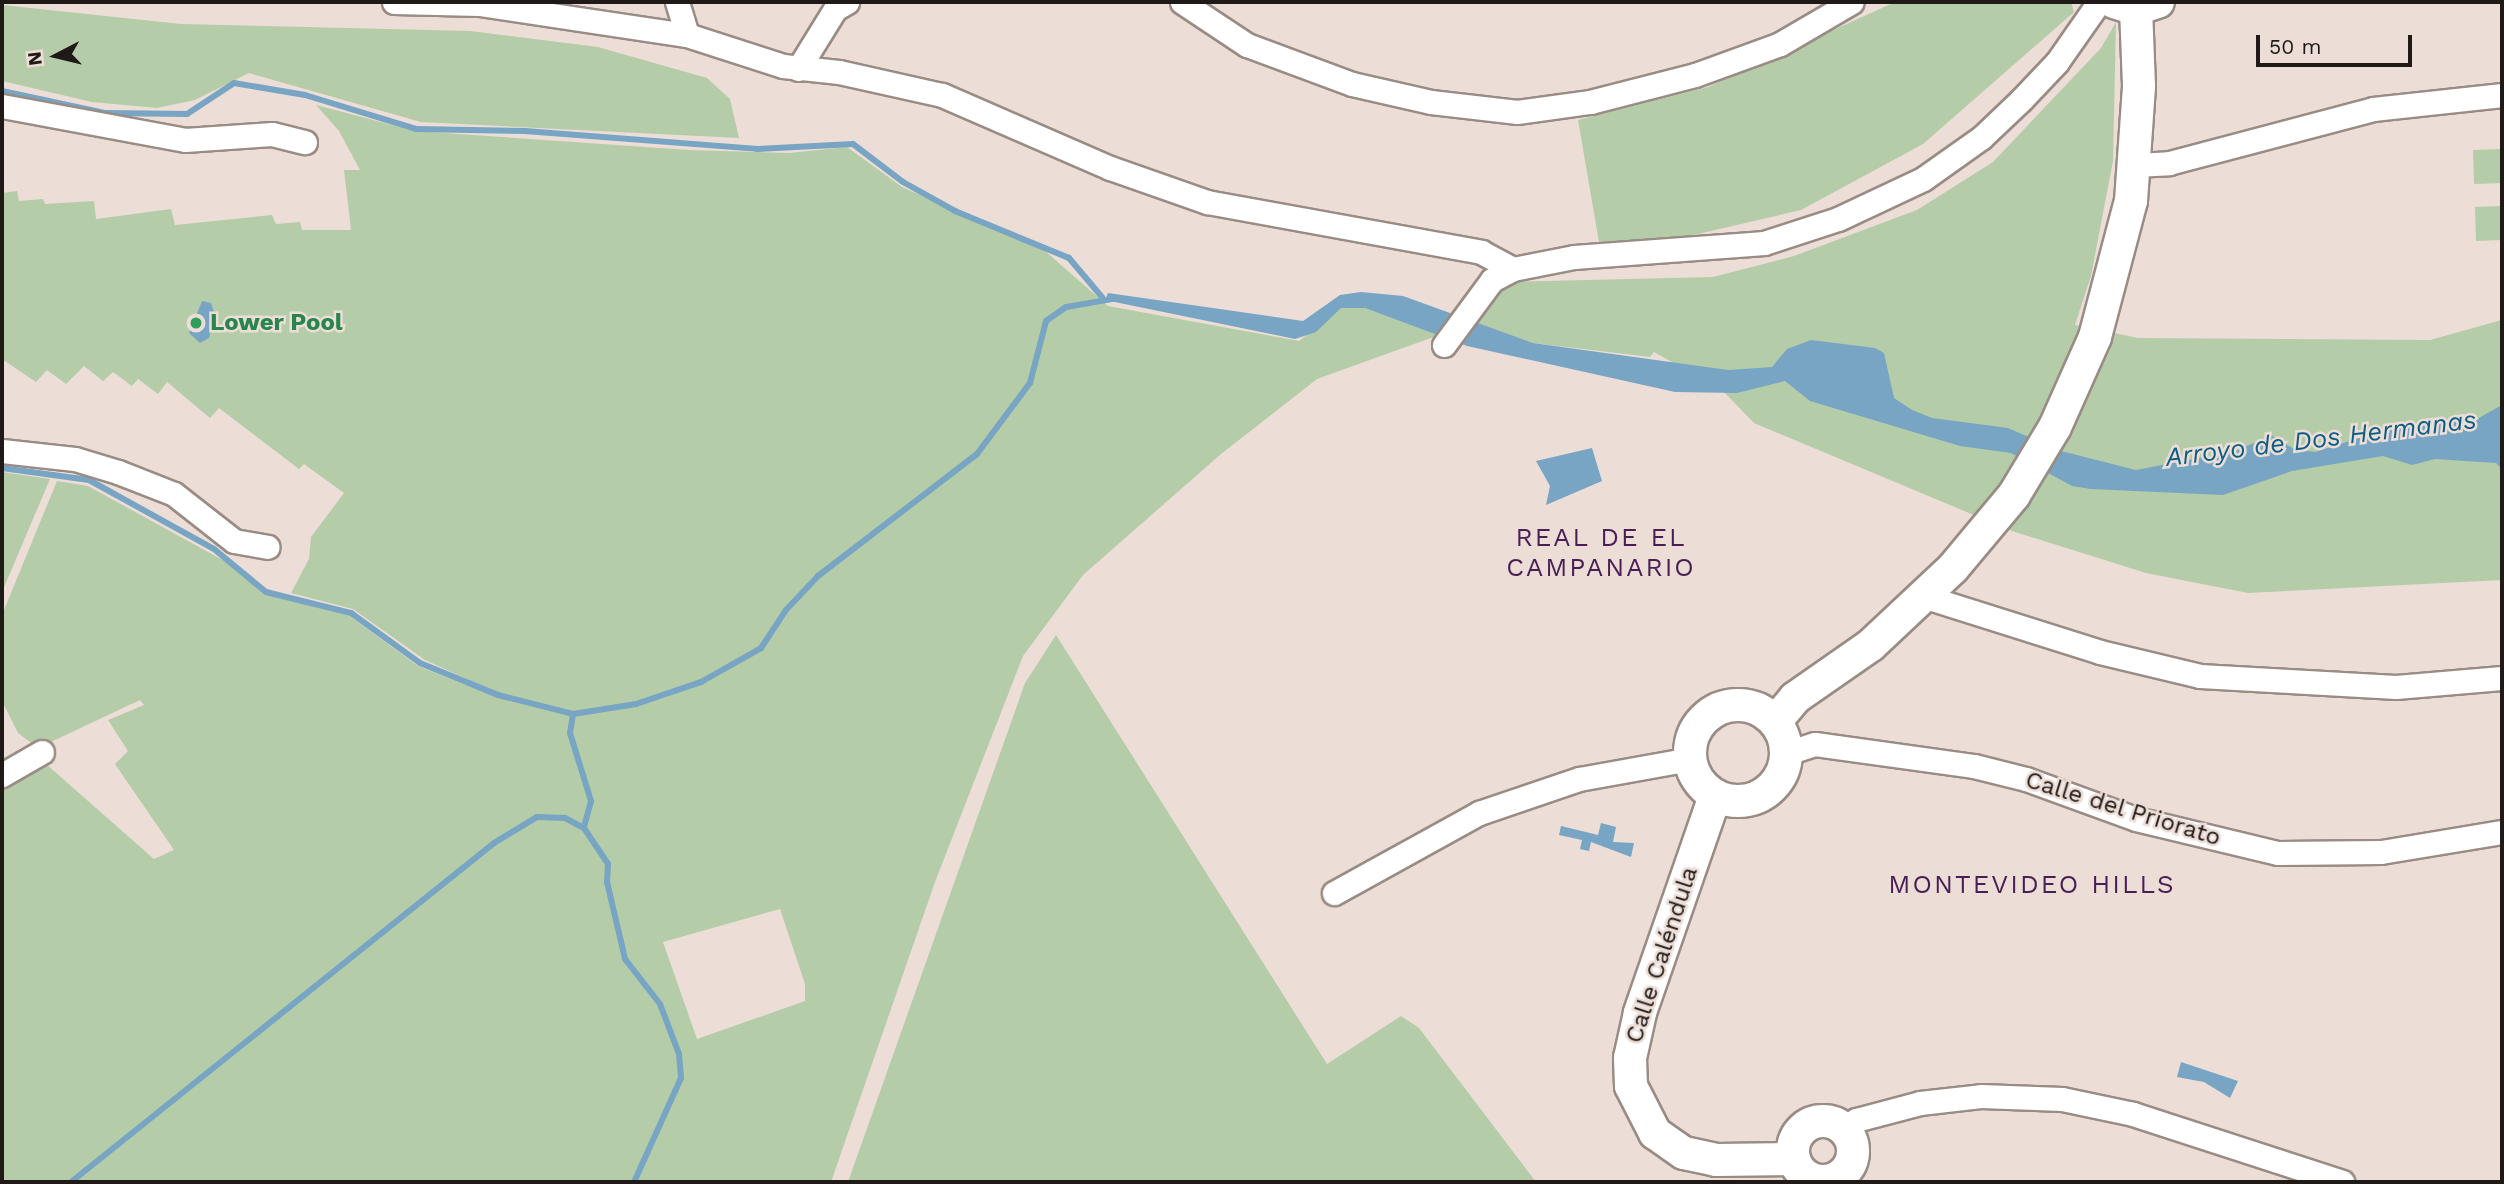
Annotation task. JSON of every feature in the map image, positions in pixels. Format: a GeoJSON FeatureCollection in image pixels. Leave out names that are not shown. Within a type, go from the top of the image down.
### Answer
{"type":"FeatureCollection","features":[{"type":"Feature","properties":{"kind":"street"},"geometry":{"type":"LineString","coordinates":[[394,2],[479,4],[687,35],[798,69],[839,72],[942,95],[1110,167],[1207,202],[1481,252],[1513,269]]}},
{"type":"Feature","properties":{"kind":"street"},"geometry":{"type":"LineString","coordinates":[[677,2],[687,35]]}},
{"type":"Feature","properties":{"kind":"street"},"geometry":{"type":"LineString","coordinates":[[798,69],[835,9],[847,2]]}},
{"type":"Feature","properties":{"kind":"street"},"geometry":{"type":"LineString","coordinates":[[1182,2],[1247,46],[1352,84],[1431,102],[1517,112],[1590,102],[1695,75],[1780,44],[1852,2]]}},
{"type":"Feature","properties":{"kind":"street"},"geometry":{"type":"LineString","coordinates":[[1444,345],[1492,280],[1513,269],[1574,257],[1764,243],[1838,219],[1923,179],[1981,138],[2057,62],[2099,2]]}},
{"type":"Feature","properties":{"kind":"street"},"geometry":{"type":"LineString","coordinates":[[1775,722],[1795,698],[1871,645],[1926,597],[2014,495],[2055,427],[2110,292],[2135,164],[2136,4]]}},
{"type":"Feature","properties":{"kind":"street"},"geometry":{"type":"LineString","coordinates":[[2135,164],[2169,163],[2373,109],[2502,95]]}},
{"type":"Feature","properties":{"kind":"street"},"geometry":{"type":"LineString","coordinates":[[2,106],[185,140],[272,134],[305,142]]}},
{"type":"Feature","properties":{"kind":"street"},"geometry":{"type":"LineString","coordinates":[[2,450],[75,459],[118,472],[174,494],[234,541],[267,547]]}},
{"type":"Feature","properties":{"kind":"street"},"geometry":{"type":"LineString","coordinates":[[1926,597],[2100,652],[2200,676],[2396,687],[2502,678]]}},
{"type":"Feature","properties":{"kind":"street"},"geometry":{"type":"LineString","coordinates":[[1755,708],[1775,722],[1787,753],[1776,784],[1758,798],[1737,802],[1715,796],[1698,781],[1690,759],[1693,734],[1719,709],[1755,708]]}},
{"type":"Feature","properties":{"kind":"street","name":"Calle del Priorato"},"geometry":{"type":"LineString","coordinates":[[1787,753],[1815,744],[1975,766],[2026,779],[2136,819],[2278,853],[2381,852],[2502,832]]}},
{"type":"Feature","properties":{"kind":"street"},"geometry":{"type":"LineString","coordinates":[[2,775],[42,752]]}},
{"type":"Feature","properties":{"kind":"street"},"geometry":{"type":"LineString","coordinates":[[1334,893],[1479,813],[1579,779],[1690,759]]}},
{"type":"Feature","properties":{"kind":"street","name":"Calle Caléndula"},"geometry":{"type":"LineString","coordinates":[[1715,796],[1640,1013],[1630,1058],[1630,1086],[1655,1133],[1684,1153],[1736,1161],[1794,1159]]}},
{"type":"Feature","properties":{"kind":"street"},"geometry":{"type":"LineString","coordinates":[[1844,1130],[1856,1121],[1920,1103],[1993,1096],[2062,1098],[2133,1114],[2342,1182]]}},
{"type":"Feature","properties":{"kind":"street"},"geometry":{"type":"LineString","coordinates":[[1825,1121],[1844,1130],[1853,1154],[1847,1178],[1814,1180],[1794,1159],[1796,1138],[1805,1127],[1825,1121]]}},
{"type":"Feature","properties":{"kind":"green space"},"geometry":{"type":"Polygon","coordinates":[[[1895,2],[2071,2],[2074,12],[1923,144],[1801,210],[1689,236],[1599,242],[1578,120],[1708,87],[1895,2]]]}},
{"type":"Feature","properties":{"kind":"green space"},"geometry":{"type":"Polygon","coordinates":[[[2,5],[181,24],[470,31],[598,47],[707,78],[730,99],[739,138],[421,122],[249,73],[195,100],[157,108],[92,102],[2,81],[2,5]]]}},
{"type":"Feature","properties":{"kind":"green space"},"geometry":{"type":"Polygon","coordinates":[[[2116,22],[2113,161],[2091,276],[2075,325],[2138,338],[2430,340],[2502,320],[2502,580],[2248,593],[2146,573],[2012,531],[1754,423],[1723,391],[1654,352],[1650,357],[1533,343],[1472,323],[1498,282],[1713,277],[1794,256],[1917,210],[1993,162],[2101,48],[2116,22]]]}},
{"type":"Feature","properties":{"kind":"green space"},"geometry":{"type":"Polygon","coordinates":[[[316,105],[415,131],[689,150],[789,153],[847,147],[902,187],[1044,250],[1108,306],[1299,341],[1341,308],[1365,308],[1439,335],[1317,379],[1221,454],[1083,575],[1023,656],[935,882],[831,1182],[2,1182],[2,788],[46,764],[154,859],[174,850],[115,764],[128,751],[108,720],[144,705],[140,700],[38,748],[18,733],[2,701],[2,615],[57,481],[88,486],[228,563],[264,594],[348,615],[418,666],[488,694],[491,690],[425,660],[353,609],[291,593],[309,559],[311,537],[344,493],[304,464],[299,469],[219,408],[210,418],[167,382],[158,394],[138,379],[132,386],[113,372],[103,381],[84,366],[66,384],[47,370],[36,382],[2,359],[2,193],[17,191],[19,201],[43,199],[45,204],[94,201],[96,219],[171,209],[175,225],[272,215],[276,224],[300,222],[302,230],[351,230],[344,170],[360,170],[339,131],[316,105]],[[780,909],[663,942],[697,1039],[805,1001],[805,984],[780,909]]]}},
{"type":"Feature","properties":{"kind":"green space"},"geometry":{"type":"Polygon","coordinates":[[[2502,149],[2502,183],[2474,184],[2473,150],[2502,149]]]}},
{"type":"Feature","properties":{"kind":"green space"},"geometry":{"type":"Polygon","coordinates":[[[2502,206],[2502,240],[2476,241],[2475,207],[2502,206]]]}},
{"type":"Feature","properties":{"kind":"green space"},"geometry":{"type":"Polygon","coordinates":[[[2,472],[50,479],[2,592],[2,472]]]}},
{"type":"Feature","properties":{"kind":"green space"},"geometry":{"type":"Polygon","coordinates":[[[1056,635],[1327,1064],[1401,1016],[1419,1028],[1536,1182],[848,1182],[1025,683],[1056,635]]]}},
{"type":"Feature","properties":{"kind":"water"},"geometry":{"type":"Polygon","coordinates":[[[1361,292],[1403,296],[1533,343],[1728,370],[1772,367],[1787,349],[1811,340],[1875,348],[1884,353],[1894,398],[1912,410],[1932,418],[2008,428],[2061,451],[2136,470],[2236,451],[2271,435],[2294,449],[2315,452],[2381,431],[2477,419],[2502,405],[2502,469],[2496,463],[2435,459],[2412,465],[2383,456],[2292,471],[2223,495],[2091,489],[2072,486],[2011,453],[1960,446],[1810,401],[1785,381],[1737,393],[1675,392],[1467,346],[1365,308],[1341,308],[1316,332],[1295,339],[1105,300],[1108,293],[1303,321],[1340,295],[1361,292]]]}},
{"type":"Feature","properties":{"kind":"water"},"geometry":{"type":"Polygon","coordinates":[[[202,301],[211,303],[215,315],[209,338],[200,343],[189,333],[202,301]]]}},
{"type":"Feature","properties":{"kind":"water"},"geometry":{"type":"Polygon","coordinates":[[[1592,448],[1602,481],[1546,505],[1550,486],[1536,461],[1592,448]]]}},
{"type":"Feature","properties":{"kind":"water"},"geometry":{"type":"Polygon","coordinates":[[[1601,823],[1616,827],[1613,842],[1634,843],[1631,857],[1591,842],[1589,851],[1580,849],[1582,840],[1559,835],[1561,826],[1598,835],[1601,823]]]}},
{"type":"Feature","properties":{"kind":"water"},"geometry":{"type":"Polygon","coordinates":[[[2181,1062],[2238,1081],[2230,1098],[2204,1082],[2177,1077],[2181,1062]]]}},
{"type":"Feature","properties":{"kind":"waterway"},"geometry":{"type":"LineString","coordinates":[[2,91],[105,113],[187,114],[234,83],[305,95],[416,129],[525,131],[757,149],[853,144],[903,182],[955,211],[1069,258],[1102,297]]}},
{"type":"Feature","properties":{"kind":"waterway","name":"Arroyo de Dos Hermanas"},"geometry":{"type":"LineString","coordinates":[[2,468],[89,480],[214,549],[266,592],[351,613],[420,663],[498,695],[573,714],[636,704],[701,682],[761,648],[786,610],[818,576],[977,454],[1030,383],[1046,321],[1066,307],[1113,299]]}},
{"type":"Feature","properties":{"kind":"waterway","name":"Arroyo de Dos Hermanas"},"geometry":{"type":"LineString","coordinates":[[573,714],[570,733],[591,801],[584,828],[608,864],[607,882],[625,959],[660,1004],[679,1054],[681,1078],[634,1182]]}},
{"type":"Feature","properties":{"kind":"waterway"},"geometry":{"type":"LineString","coordinates":[[71,1182],[494,843],[537,817],[565,818],[584,828]]}},
{"type":"Feature","properties":{"kind":"place","name":"Lower Pool"},"geometry":{"type":"Point","coordinates":[196,323]}},
{"type":"Feature","properties":{"kind":"district","name":"REAL DE EL CAMPANARIO"},"geometry":{"type":"Point","coordinates":[1601,553]}},
{"type":"Feature","properties":{"kind":"district","name":"MONTEVIDEO HILLS"},"geometry":{"type":"Point","coordinates":[2032,885]}}]}
